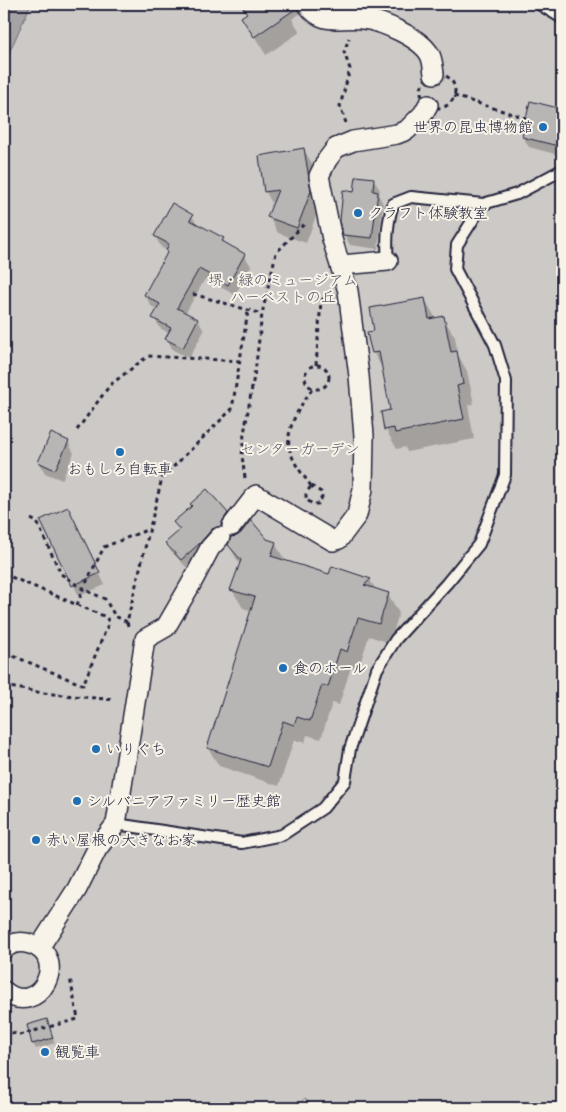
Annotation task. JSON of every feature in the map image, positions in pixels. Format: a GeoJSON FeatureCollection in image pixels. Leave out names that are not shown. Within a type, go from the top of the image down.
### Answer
{"type":"FeatureCollection","features":[{"type":"Feature","properties":{"kind":"street"},"geometry":{"type":"LineString","coordinates":[[307,4],[314,13],[325,19],[356,18],[389,26],[423,46],[430,54],[434,74]]}},
{"type":"Feature","properties":{"kind":"street"},"geometry":{"type":"LineString","coordinates":[[39,948],[77,889],[97,849],[116,824],[145,639],[166,627],[210,548],[256,495],[333,541],[339,539],[356,515],[363,489],[364,436],[359,376],[348,291],[332,239],[320,176],[327,160],[336,148],[353,141],[397,134],[407,130],[423,114],[428,105]]}},
{"type":"Feature","properties":{"kind":"street"},"geometry":{"type":"LineString","coordinates":[[341,266],[388,261]]}},
{"type":"Feature","properties":{"kind":"street"},"geometry":{"type":"LineString","coordinates":[[4,949],[15,943],[24,942],[39,948],[46,955],[50,974],[47,983],[33,996],[7,1000]]}},
{"type":"Feature","properties":{"kind":"lane"},"geometry":{"type":"LineString","coordinates":[[539,4],[562,18]]}},
{"type":"Feature","properties":{"kind":"lane"},"geometry":{"type":"LineString","coordinates":[[388,261],[386,243],[388,220],[393,204],[411,197],[482,204],[516,194],[562,170]]}},
{"type":"Feature","properties":{"kind":"lane"},"geometry":{"type":"LineString","coordinates":[[116,824],[242,843],[282,835],[322,808],[345,781],[350,749],[377,669],[396,639],[447,583],[479,544],[505,475],[506,381],[495,346],[455,269],[457,245],[482,204]]}},
{"type":"Feature","properties":{"kind":"path"},"geometry":{"type":"LineString","coordinates":[[353,141],[340,106],[350,69],[344,52],[356,18]]}},
{"type":"Feature","properties":{"kind":"path"},"geometry":{"type":"LineString","coordinates":[[454,96],[526,118]]}},
{"type":"Feature","properties":{"kind":"path"},"geometry":{"type":"LineString","coordinates":[[256,495],[244,477],[242,456],[262,314],[276,253],[325,203]]}},
{"type":"Feature","properties":{"kind":"path"},"geometry":{"type":"LineString","coordinates":[[316,365],[321,301],[328,294],[348,291]]}},
{"type":"Feature","properties":{"kind":"path"},"geometry":{"type":"LineString","coordinates":[[193,294],[262,314]]}},
{"type":"Feature","properties":{"kind":"path"},"geometry":{"type":"LineString","coordinates":[[145,639],[130,632],[127,622],[162,478],[232,409],[248,311]]}},
{"type":"Feature","properties":{"kind":"path"},"geometry":{"type":"LineString","coordinates":[[77,430],[110,385],[148,356],[240,361]]}},
{"type":"Feature","properties":{"kind":"path"},"geometry":{"type":"LineString","coordinates":[[316,365],[326,370],[328,381],[324,387],[313,388],[307,383],[306,376],[309,369],[316,365]]}},
{"type":"Feature","properties":{"kind":"path"},"geometry":{"type":"LineString","coordinates":[[311,486],[306,494],[306,499],[312,504],[318,504],[322,497],[321,492],[311,486],[291,455],[288,442],[294,418],[313,388]]}},
{"type":"Feature","properties":{"kind":"path"},"geometry":{"type":"LineString","coordinates":[[31,519],[37,522],[61,574],[84,589],[105,599],[115,616],[127,622]]}},
{"type":"Feature","properties":{"kind":"path"},"geometry":{"type":"LineString","coordinates":[[76,605],[104,547],[150,529]]}},
{"type":"Feature","properties":{"kind":"path"},"geometry":{"type":"LineString","coordinates":[[4,574],[106,617],[109,622],[83,685],[4,652]]}},
{"type":"Feature","properties":{"kind":"path"},"geometry":{"type":"LineString","coordinates":[[4,686],[43,693],[135,702]]}},
{"type":"Feature","properties":{"kind":"green space","name":"堺・緑のミュージアム ハーベストの丘"},"geometry":{"type":"Polygon","coordinates":[[[4,4],[562,4],[562,1108],[317,1108],[304,1099],[296,1108],[4,1108],[4,4]]]}},
{"type":"Feature","properties":{"kind":"shaded area"},"geometry":{"type":"Polygon","coordinates":[[[4,4],[31,4],[4,64],[4,4]]]}},
{"type":"Feature","properties":{"kind":"building"},"geometry":{"type":"Polygon","coordinates":[[[240,4],[296,4],[297,8],[254,37],[241,17],[247,13],[240,4]]]}},
{"type":"Feature","properties":{"kind":"building","name":"世界の昆虫博物館"},"geometry":{"type":"Polygon","coordinates":[[[530,101],[562,109],[562,147],[522,137],[530,101]]]}},
{"type":"Feature","properties":{"kind":"building"},"geometry":{"type":"Polygon","coordinates":[[[304,148],[311,191],[297,228],[267,217],[278,190],[264,192],[259,156],[304,148]]]}},
{"type":"Feature","properties":{"kind":"building","name":"クラフト体験教室"},"geometry":{"type":"Polygon","coordinates":[[[356,176],[374,178],[373,191],[378,192],[372,238],[343,235],[340,220],[343,190],[354,192],[356,176]]]}},
{"type":"Feature","properties":{"kind":"building"},"geometry":{"type":"Polygon","coordinates":[[[172,203],[193,215],[190,220],[224,238],[222,241],[245,254],[228,285],[199,269],[177,308],[198,319],[183,348],[165,339],[171,328],[152,318],[160,304],[144,295],[168,251],[166,250],[169,244],[154,236],[172,203]]]}},
{"type":"Feature","properties":{"kind":"building"},"geometry":{"type":"Polygon","coordinates":[[[425,298],[429,319],[444,316],[451,352],[457,351],[463,384],[457,386],[464,419],[395,433],[394,428],[384,430],[381,412],[390,410],[379,352],[372,353],[367,332],[374,331],[370,308],[425,298]]]}},
{"type":"Feature","properties":{"kind":"building"},"geometry":{"type":"Polygon","coordinates":[[[51,433],[69,441],[55,470],[38,462],[51,433]]]}},
{"type":"Feature","properties":{"kind":"building"},"geometry":{"type":"Polygon","coordinates":[[[207,489],[228,513],[221,526],[212,529],[181,560],[165,543],[180,530],[173,522],[192,506],[190,504],[207,489]]]}},
{"type":"Feature","properties":{"kind":"building"},"geometry":{"type":"Polygon","coordinates":[[[68,507],[100,573],[72,586],[40,520],[68,507]]]}},
{"type":"Feature","properties":{"kind":"building","name":"食のホール"},"geometry":{"type":"Polygon","coordinates":[[[251,520],[267,539],[276,542],[271,556],[329,574],[332,566],[371,579],[364,585],[389,593],[379,624],[358,618],[347,652],[340,649],[328,687],[322,685],[310,721],[297,717],[294,725],[283,721],[268,767],[207,748],[255,597],[230,590],[241,560],[228,545],[231,537],[241,533],[251,520]]]}},
{"type":"Feature","properties":{"kind":"building"},"geometry":{"type":"Polygon","coordinates":[[[47,1019],[53,1038],[32,1044],[27,1025],[47,1019]]]}},
{"type":"Feature","properties":{"kind":"place","name":"世界の昆虫博物館"},"geometry":{"type":"Point","coordinates":[543,127]}},
{"type":"Feature","properties":{"kind":"place","name":"クラフト体験教室"},"geometry":{"type":"Point","coordinates":[358,213]}},
{"type":"Feature","properties":{"kind":"place","name":"おもしろ自転車"},"geometry":{"type":"Point","coordinates":[120,452]}},
{"type":"Feature","properties":{"kind":"place","name":"食のホール"},"geometry":{"type":"Point","coordinates":[283,668]}},
{"type":"Feature","properties":{"kind":"place","name":"いりぐち"},"geometry":{"type":"Point","coordinates":[96,749]}},
{"type":"Feature","properties":{"kind":"place","name":"シルバニアファミリー歴史館"},"geometry":{"type":"Point","coordinates":[77,801]}},
{"type":"Feature","properties":{"kind":"place","name":"赤い屋根の大きなお家"},"geometry":{"type":"Point","coordinates":[36,840]}},
{"type":"Feature","properties":{"kind":"place","name":"観覧車"},"geometry":{"type":"Point","coordinates":[45,1052]}},
{"type":"Feature","properties":{"kind":"park label","name":"センターガーデン"},"geometry":{"type":"Point","coordinates":[300,449]}}]}
